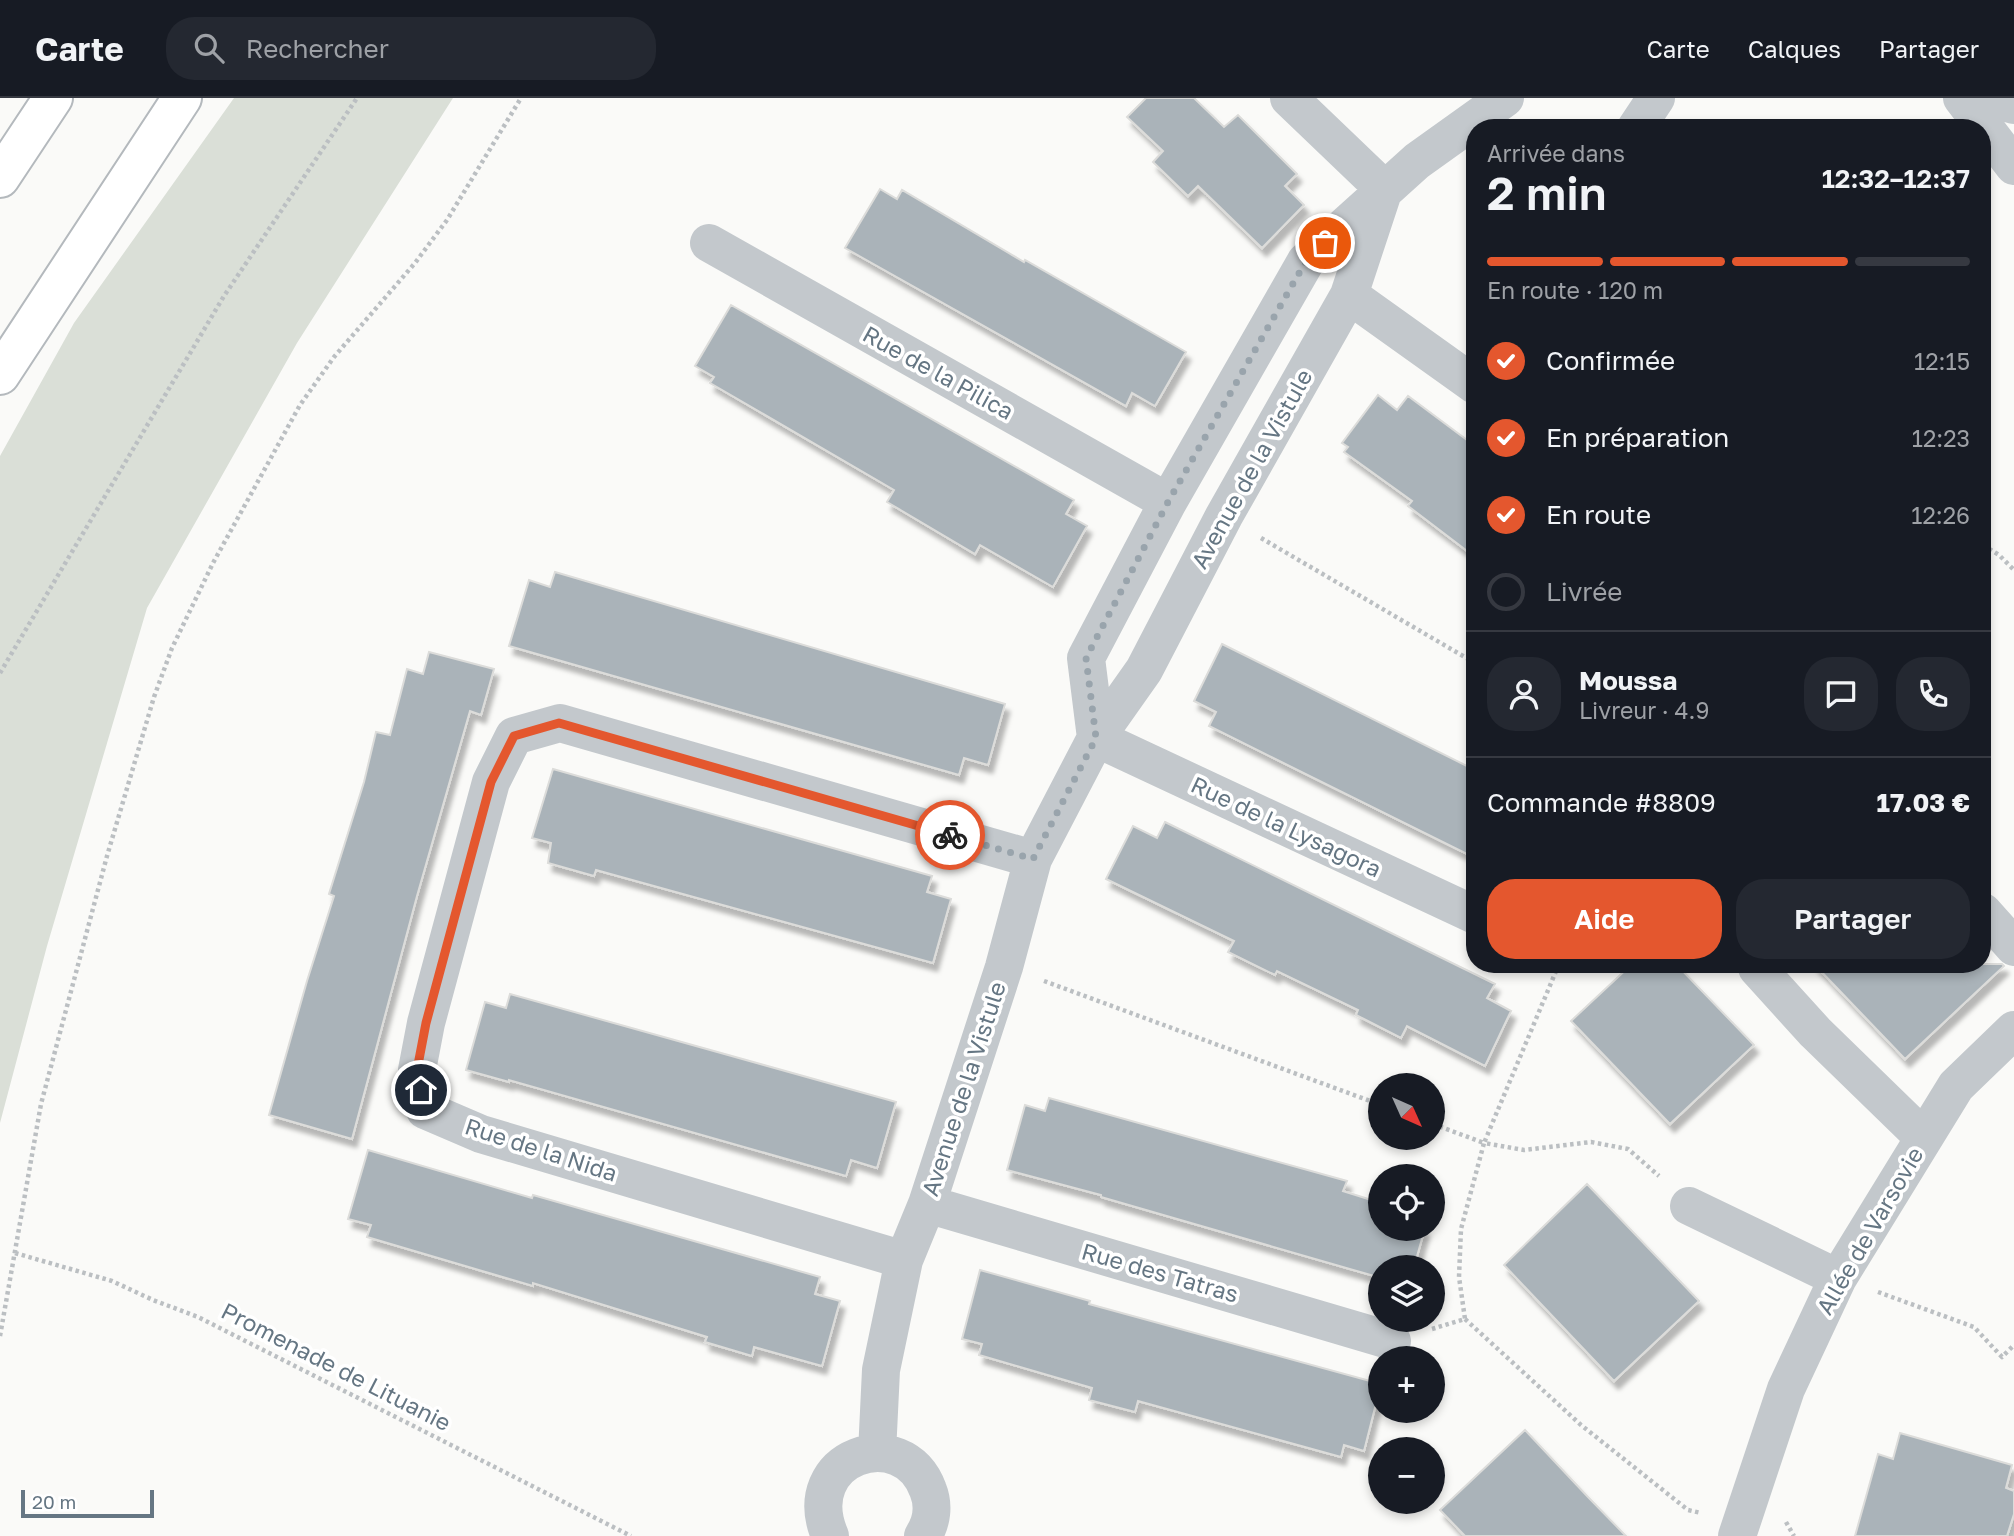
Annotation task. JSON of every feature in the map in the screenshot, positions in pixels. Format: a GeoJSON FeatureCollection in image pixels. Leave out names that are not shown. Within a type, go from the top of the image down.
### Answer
{"type":"FeatureCollection","features":[{"type":"Feature","properties":{"kind":"highway"},"geometry":{"type":"LineString","coordinates":[[0,178],[53,98]]}},
{"type":"Feature","properties":{"kind":"highway"},"geometry":{"type":"LineString","coordinates":[[0,375],[182,98]]}},
{"type":"Feature","properties":{"kind":"street"},"geometry":{"type":"LineString","coordinates":[[1289,98],[1384,189]]}},
{"type":"Feature","properties":{"kind":"street"},"geometry":{"type":"LineString","coordinates":[[1476,119],[1505,98]]}},
{"type":"Feature","properties":{"kind":"street"},"geometry":{"type":"LineString","coordinates":[[1642,119],[1656,98]]}},
{"type":"Feature","properties":{"kind":"street"},"geometry":{"type":"LineString","coordinates":[[1962,98],[1978,119]]}},
{"type":"Feature","properties":{"kind":"street"},"geometry":{"type":"LineString","coordinates":[[1990,98],[2014,105]]}},
{"type":"Feature","properties":{"kind":"street"},"geometry":{"type":"LineString","coordinates":[[1096,738],[1086,658],[1168,502],[1306,261],[1417,161],[1466,126]]}},
{"type":"Feature","properties":{"kind":"street"},"geometry":{"type":"LineString","coordinates":[[1991,136],[2014,166]]}},
{"type":"Feature","properties":{"kind":"street","name":"Avenue de la Vistule"},"geometry":{"type":"LineString","coordinates":[[877,1453],[881,1370],[904,1260],[927,1205],[1004,967],[1033,859],[1096,738],[1144,670],[1224,516],[1349,295],[1384,189]]}},
{"type":"Feature","properties":{"kind":"street","name":"Rue de la Pilica"},"geometry":{"type":"LineString","coordinates":[[709,243],[1168,502]]}},
{"type":"Feature","properties":{"kind":"street"},"geometry":{"type":"LineString","coordinates":[[1349,295],[1466,379]]}},
{"type":"Feature","properties":{"kind":"street","name":"Rue de la Nida"},"geometry":{"type":"LineString","coordinates":[[904,1260],[481,1134],[425,1110],[417,1070],[426,1023],[491,782],[514,736],[559,723],[1033,859]]}},
{"type":"Feature","properties":{"kind":"street","name":"Rue de la Lysagora"},"geometry":{"type":"LineString","coordinates":[[1096,738],[1466,911]]}},
{"type":"Feature","properties":{"kind":"street"},"geometry":{"type":"LineString","coordinates":[[1991,921],[2014,947]]}},
{"type":"Feature","properties":{"kind":"street"},"geometry":{"type":"LineString","coordinates":[[1762,973],[1815,1032],[1924,1138]]}},
{"type":"Feature","properties":{"kind":"street","name":"Allée de Varsovie"},"geometry":{"type":"LineString","coordinates":[[1739,1530],[1786,1389],[1838,1278],[1955,1086],[2014,1030]]}},
{"type":"Feature","properties":{"kind":"street","name":"Rue des Tatras"},"geometry":{"type":"LineString","coordinates":[[927,1205],[1392,1341]]}},
{"type":"Feature","properties":{"kind":"street"},"geometry":{"type":"LineString","coordinates":[[1689,1206],[1838,1278]]}},
{"type":"Feature","properties":{"kind":"street"},"geometry":{"type":"LineString","coordinates":[[830,1536],[822,1511],[826,1485],[836,1470],[850,1459],[867,1453],[901,1458],[915,1467],[925,1480],[932,1513],[928,1529],[923,1536]]}},
{"type":"Feature","properties":{"kind":"path"},"geometry":{"type":"LineString","coordinates":[[0,673],[224,296],[357,98]]}},
{"type":"Feature","properties":{"kind":"path"},"geometry":{"type":"LineString","coordinates":[[0,1336],[41,1104],[107,856],[154,697],[172,648],[213,563],[300,405],[334,357],[415,263],[447,220],[521,98]]}},
{"type":"Feature","properties":{"kind":"path"},"geometry":{"type":"LineString","coordinates":[[1224,516],[1466,658]]}},
{"type":"Feature","properties":{"kind":"path"},"geometry":{"type":"LineString","coordinates":[[1991,550],[2014,570]]}},
{"type":"Feature","properties":{"kind":"path"},"geometry":{"type":"LineString","coordinates":[[1004,967],[1368,1100]]}},
{"type":"Feature","properties":{"kind":"path"},"geometry":{"type":"LineString","coordinates":[[1555,973],[1484,1143],[1461,1229],[1459,1277],[1465,1319],[1581,1425],[1688,1510],[1739,1530]]}},
{"type":"Feature","properties":{"kind":"path"},"geometry":{"type":"LineString","coordinates":[[1446,1129],[1484,1143],[1524,1150],[1591,1142],[1628,1149],[1689,1206]]}},
{"type":"Feature","properties":{"kind":"path","name":"Promenade de Lituanie"},"geometry":{"type":"LineString","coordinates":[[15,1253],[112,1281],[198,1317],[631,1536]]}},
{"type":"Feature","properties":{"kind":"path"},"geometry":{"type":"LineString","coordinates":[[1838,1278],[1974,1327],[2002,1357],[2014,1345]]}},
{"type":"Feature","properties":{"kind":"path"},"geometry":{"type":"LineString","coordinates":[[1392,1341],[1465,1319]]}},
{"type":"Feature","properties":{"kind":"shaded area"},"geometry":{"type":"Polygon","coordinates":[[[234,98],[453,98],[297,343],[147,608],[47,946],[0,1123],[0,456],[74,323],[234,98]]]}},
{"type":"Feature","properties":{"kind":"building"},"geometry":{"type":"Polygon","coordinates":[[[1146,98],[1194,98],[1224,127],[1238,115],[1297,174],[1285,186],[1304,205],[1262,248],[1198,186],[1188,196],[1153,162],[1163,151],[1127,117],[1146,98]]]}},
{"type":"Feature","properties":{"kind":"building"},"geometry":{"type":"Polygon","coordinates":[[[880,189],[897,199],[902,190],[1186,352],[1155,406],[1132,393],[1126,406],[845,248],[880,189]]]}},
{"type":"Feature","properties":{"kind":"building"},"geometry":{"type":"Polygon","coordinates":[[[731,305],[1074,500],[1066,514],[1087,526],[1053,587],[980,545],[975,554],[887,502],[894,490],[710,383],[714,377],[695,366],[731,305]]]}},
{"type":"Feature","properties":{"kind":"building"},"geometry":{"type":"Polygon","coordinates":[[[1378,395],[1397,410],[1408,396],[1466,439],[1466,550],[1408,506],[1412,501],[1344,452],[1348,447],[1342,443],[1378,395]]]}},
{"type":"Feature","properties":{"kind":"building"},"geometry":{"type":"Polygon","coordinates":[[[555,572],[1005,704],[988,765],[964,758],[959,775],[509,646],[529,580],[550,587],[555,572]]]}},
{"type":"Feature","properties":{"kind":"building"},"geometry":{"type":"Polygon","coordinates":[[[1222,644],[1466,766],[1466,854],[1209,726],[1216,712],[1194,701],[1222,644]]]}},
{"type":"Feature","properties":{"kind":"building"},"geometry":{"type":"Polygon","coordinates":[[[429,652],[494,669],[481,715],[470,711],[352,1139],[269,1115],[334,896],[329,894],[364,782],[376,732],[390,735],[407,669],[423,674],[429,652]]]}},
{"type":"Feature","properties":{"kind":"building"},"geometry":{"type":"Polygon","coordinates":[[[553,769],[932,876],[927,892],[951,899],[933,963],[596,870],[594,876],[548,863],[551,843],[532,838],[553,769]]]}},
{"type":"Feature","properties":{"kind":"building"},"geometry":{"type":"Polygon","coordinates":[[[1165,822],[1466,970],[1466,973],[1473,973],[1495,984],[1487,998],[1511,1011],[1485,1066],[1407,1026],[1401,1038],[1356,1015],[1358,1010],[1277,971],[1275,975],[1228,952],[1234,941],[1106,879],[1133,826],[1157,838],[1165,822]]]}},
{"type":"Feature","properties":{"kind":"building"},"geometry":{"type":"Polygon","coordinates":[[[1991,964],[2004,966],[1905,1059],[1823,973],[1991,973],[1991,964]]]}},
{"type":"Feature","properties":{"kind":"building"},"geometry":{"type":"Polygon","coordinates":[[[1622,973],[1685,973],[1754,1045],[1670,1124],[1571,1021],[1622,973]]]}},
{"type":"Feature","properties":{"kind":"building"},"geometry":{"type":"Polygon","coordinates":[[[510,994],[896,1102],[877,1168],[851,1160],[846,1176],[466,1070],[485,1002],[506,1008],[510,994]]]}},
{"type":"Feature","properties":{"kind":"building"},"geometry":{"type":"Polygon","coordinates":[[[1049,1098],[1347,1181],[1343,1191],[1368,1199],[1368,1241],[1421,1241],[1417,1255],[1368,1255],[1368,1274],[1007,1170],[1025,1105],[1045,1111],[1049,1098]]]}},
{"type":"Feature","properties":{"kind":"building"},"geometry":{"type":"Polygon","coordinates":[[[368,1150],[820,1277],[815,1294],[840,1301],[822,1366],[754,1347],[752,1356],[705,1342],[707,1337],[533,1283],[533,1286],[367,1237],[371,1225],[348,1219],[368,1150]]]}},
{"type":"Feature","properties":{"kind":"building"},"geometry":{"type":"Polygon","coordinates":[[[1587,1184],[1699,1301],[1614,1381],[1504,1265],[1587,1184]]]}},
{"type":"Feature","properties":{"kind":"building"},"geometry":{"type":"Polygon","coordinates":[[[980,1270],[1090,1301],[1089,1304],[1368,1380],[1368,1423],[1371,1423],[1364,1451],[1344,1445],[1341,1457],[1138,1401],[1135,1412],[1089,1400],[1092,1388],[979,1355],[982,1344],[962,1339],[980,1270]]]}},
{"type":"Feature","properties":{"kind":"building"},"geometry":{"type":"Polygon","coordinates":[[[1525,1430],[1626,1536],[1465,1536],[1444,1514],[1445,1505],[1525,1430]]]}},
{"type":"Feature","properties":{"kind":"building"},"geometry":{"type":"Polygon","coordinates":[[[1900,1433],[2012,1465],[2006,1488],[2014,1491],[2014,1514],[2007,1536],[1855,1536],[1878,1454],[1893,1459],[1900,1433]]]}},
{"type":"Feature","properties":{"kind":"way so far"},"geometry":{"type":"LineString","coordinates":[[950,835],[1033,859],[1096,738],[1086,658],[1168,502],[1306,261],[1325,243]]}},
{"type":"Feature","properties":{"kind":"route"},"geometry":{"type":"LineString","coordinates":[[421,1090],[417,1070],[426,1023],[491,782],[514,736],[559,723],[950,835]]}}]}
